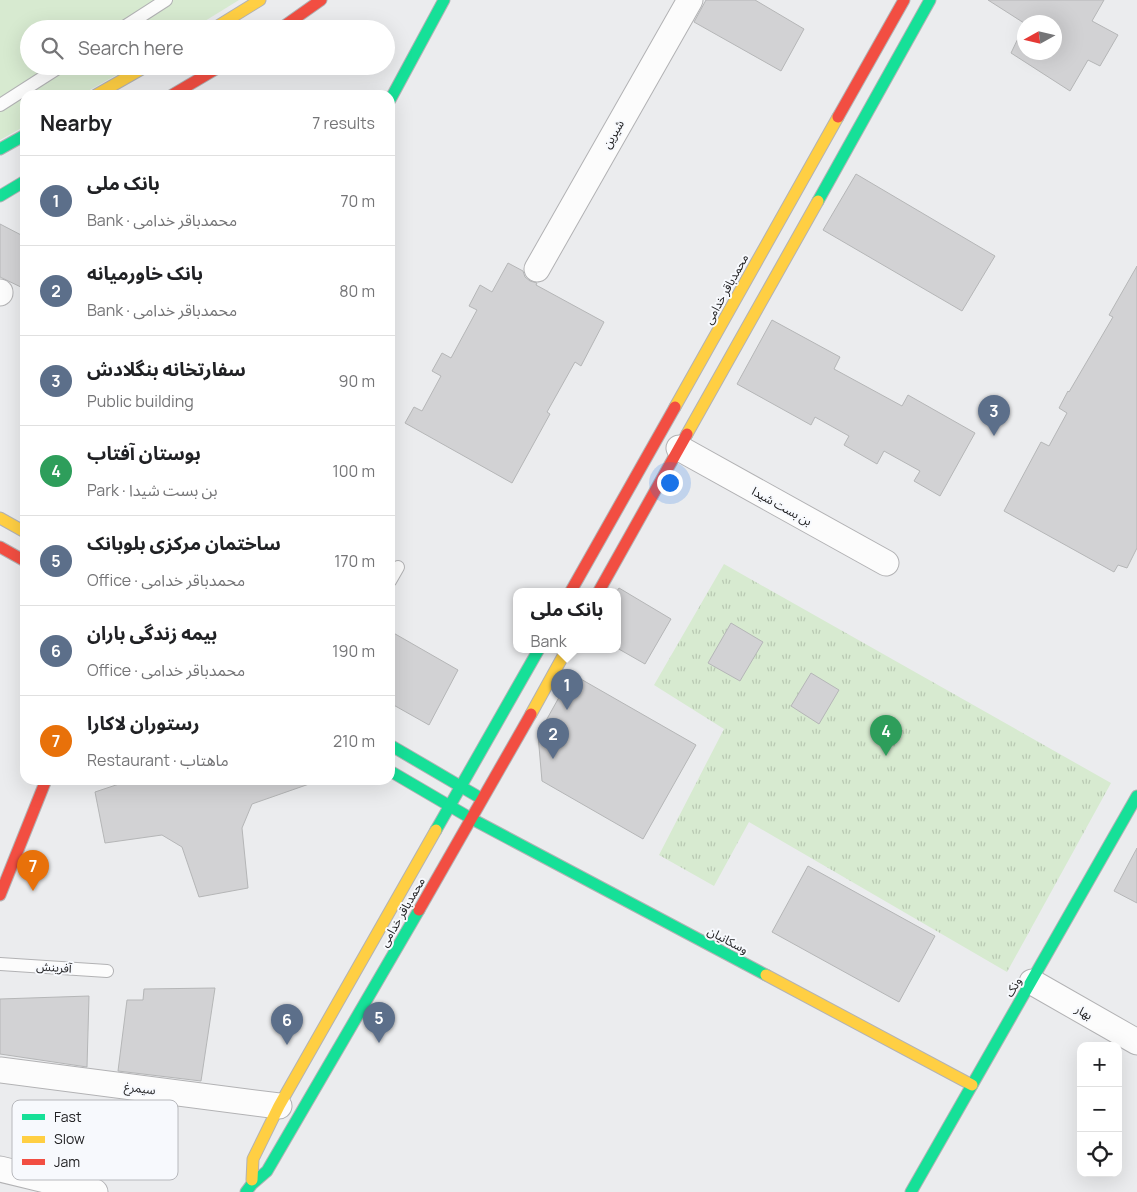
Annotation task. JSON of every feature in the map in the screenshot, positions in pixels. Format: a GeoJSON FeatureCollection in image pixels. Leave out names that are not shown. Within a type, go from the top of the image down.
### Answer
{"type":"FeatureCollection","features":[{"type":"Feature","properties":{"kind":"main road"},"geometry":{"type":"LineString","coordinates":[[228,20],[260,0]]}},
{"type":"Feature","properties":{"kind":"main road"},"geometry":{"type":"LineString","coordinates":[[395,91],[444,0]]}},
{"type":"Feature","properties":{"kind":"main road","name":"محمدباقر خدامی"},"geometry":{"type":"LineString","coordinates":[[600,588],[612,544],[904,0]]}},
{"type":"Feature","properties":{"kind":"main road","name":"محمدباقر خدامی"},"geometry":{"type":"LineString","coordinates":[[575,588],[612,544],[679,448],[930,0]]}},
{"type":"Feature","properties":{"kind":"main road"},"geometry":{"type":"LineString","coordinates":[[293,20],[317,3]]}},
{"type":"Feature","properties":{"kind":"main road"},"geometry":{"type":"LineString","coordinates":[[105,90],[130,75]]}},
{"type":"Feature","properties":{"kind":"main road"},"geometry":{"type":"LineString","coordinates":[[180,90],[206,75]]}},
{"type":"Feature","properties":{"kind":"main road"},"geometry":{"type":"LineString","coordinates":[[0,149],[20,138]]}},
{"type":"Feature","properties":{"kind":"main road"},"geometry":{"type":"LineString","coordinates":[[0,196],[20,184]]}},
{"type":"Feature","properties":{"kind":"main road"},"geometry":{"type":"LineString","coordinates":[[0,518],[20,529]]}},
{"type":"Feature","properties":{"kind":"main road"},"geometry":{"type":"LineString","coordinates":[[0,547],[20,558]]}},
{"type":"Feature","properties":{"kind":"main road","name":"محمدباقر خدامی"},"geometry":{"type":"LineString","coordinates":[[249,1188],[267,1171],[412,898],[451,806],[537,653]]}},
{"type":"Feature","properties":{"kind":"main road","name":"محمدباقر خدامی"},"geometry":{"type":"LineString","coordinates":[[249,1188],[253,1159],[279,1106],[412,898],[472,819],[565,653]]}},
{"type":"Feature","properties":{"kind":"main road"},"geometry":{"type":"LineString","coordinates":[[395,748],[483,800]]}},
{"type":"Feature","properties":{"kind":"main road","name":"وسکانیان"},"geometry":{"type":"LineString","coordinates":[[395,774],[472,819],[972,1085]]}},
{"type":"Feature","properties":{"kind":"main road"},"geometry":{"type":"LineString","coordinates":[[0,895],[44,785]]}},
{"type":"Feature","properties":{"kind":"main road","name":"ونک"},"geometry":{"type":"LineString","coordinates":[[911,1192],[1137,796]]}},
{"type":"Feature","properties":{"kind":"street","name":"شیرین"},"geometry":{"type":"LineString","coordinates":[[537,269],[690,0]]}},
{"type":"Feature","properties":{"kind":"street","name":"بن بست شیدا"},"geometry":{"type":"LineString","coordinates":[[679,448],[886,563]]}},
{"type":"Feature","properties":{"kind":"street","name":"بهار"},"geometry":{"type":"LineString","coordinates":[[1032,982],[1137,1042]]}},
{"type":"Feature","properties":{"kind":"street","name":"سیمرغ"},"geometry":{"type":"LineString","coordinates":[[0,1070],[279,1106]]}},
{"type":"Feature","properties":{"kind":"street"},"geometry":{"type":"LineString","coordinates":[[45,1180],[95,1192]]}},
{"type":"Feature","properties":{"kind":"lane"},"geometry":{"type":"LineString","coordinates":[[135,20],[166,0]]}},
{"type":"Feature","properties":{"kind":"lane"},"geometry":{"type":"LineString","coordinates":[[23,90],[47,75]]}},
{"type":"Feature","properties":{"kind":"lane"},"geometry":{"type":"LineString","coordinates":[[0,105],[20,92]]}},
{"type":"Feature","properties":{"kind":"lane"},"geometry":{"type":"LineString","coordinates":[[395,572],[398,567]]}},
{"type":"Feature","properties":{"kind":"lane","name":"آفرینش"},"geometry":{"type":"LineString","coordinates":[[0,964],[107,971]]}},
{"type":"Feature","properties":{"kind":"green space"},"geometry":{"type":"Polygon","coordinates":[[[0,0],[239,0],[207,20],[20,20],[20,75],[116,75],[90,90],[20,90],[20,129],[0,140],[0,0]]]}},
{"type":"Feature","properties":{"kind":"green space"},"geometry":{"type":"Polygon","coordinates":[[[724,564],[1111,783],[1007,972],[749,822],[714,886],[659,855],[724,729],[654,685],[724,564]]]}},
{"type":"Feature","properties":{"kind":"building"},"geometry":{"type":"Polygon","coordinates":[[[706,0],[755,0],[804,29],[781,71],[694,22],[706,0]]]}},
{"type":"Feature","properties":{"kind":"building"},"geometry":{"type":"Polygon","coordinates":[[[988,0],[1104,0],[1092,21],[1118,35],[1100,66],[1088,60],[1070,91],[1022,60],[1062,60],[1062,15],[1017,15],[1017,19],[988,0]]]}},
{"type":"Feature","properties":{"kind":"building"},"geometry":{"type":"Polygon","coordinates":[[[1017,41],[1017,57],[1011,53],[1017,41]]]}},
{"type":"Feature","properties":{"kind":"building"},"geometry":{"type":"Polygon","coordinates":[[[856,174],[995,256],[962,311],[823,230],[856,174]]]}},
{"type":"Feature","properties":{"kind":"building"},"geometry":{"type":"Polygon","coordinates":[[[0,224],[20,234],[20,287],[0,277],[0,224]]]}},
{"type":"Feature","properties":{"kind":"building"},"geometry":{"type":"Polygon","coordinates":[[[508,263],[523,271],[525,277],[537,283],[536,285],[604,322],[581,366],[575,362],[547,412],[550,414],[512,483],[405,423],[414,407],[422,411],[441,376],[432,371],[442,353],[451,358],[477,310],[469,306],[480,285],[492,292],[508,263]]]}},
{"type":"Feature","properties":{"kind":"building"},"geometry":{"type":"Polygon","coordinates":[[[1137,266],[1137,548],[1127,568],[1118,565],[1114,572],[1004,511],[1041,442],[1049,446],[1067,413],[1059,408],[1113,317],[1109,315],[1137,266]]]}},
{"type":"Feature","properties":{"kind":"building"},"geometry":{"type":"Polygon","coordinates":[[[772,320],[840,357],[834,369],[902,406],[908,395],[975,433],[940,496],[914,481],[920,471],[884,451],[877,464],[844,445],[849,436],[815,417],[811,425],[737,384],[772,320]]]}},
{"type":"Feature","properties":{"kind":"building"},"geometry":{"type":"Polygon","coordinates":[[[621,589],[671,619],[645,664],[621,650],[621,589]]]}},
{"type":"Feature","properties":{"kind":"building"},"geometry":{"type":"Polygon","coordinates":[[[731,623],[763,642],[740,681],[708,663],[731,623]]]}},
{"type":"Feature","properties":{"kind":"building"},"geometry":{"type":"Polygon","coordinates":[[[395,634],[458,670],[429,725],[395,706],[395,634]]]}},
{"type":"Feature","properties":{"kind":"building"},"geometry":{"type":"Polygon","coordinates":[[[811,673],[839,690],[819,724],[791,706],[811,673]]]}},
{"type":"Feature","properties":{"kind":"building"},"geometry":{"type":"Polygon","coordinates":[[[572,674],[696,745],[643,839],[542,781],[538,735],[572,674]]]}},
{"type":"Feature","properties":{"kind":"building"},"geometry":{"type":"Polygon","coordinates":[[[116,785],[306,785],[252,804],[242,828],[248,888],[199,897],[182,847],[162,835],[105,843],[95,792],[116,785]]]}},
{"type":"Feature","properties":{"kind":"building"},"geometry":{"type":"Polygon","coordinates":[[[1137,848],[1137,903],[1114,891],[1137,848]]]}},
{"type":"Feature","properties":{"kind":"building"},"geometry":{"type":"Polygon","coordinates":[[[808,866],[935,936],[899,1002],[772,932],[808,866]]]}},
{"type":"Feature","properties":{"kind":"building"},"geometry":{"type":"Polygon","coordinates":[[[215,988],[201,1081],[118,1071],[127,1000],[143,1000],[144,989],[215,988]]]}},
{"type":"Feature","properties":{"kind":"building"},"geometry":{"type":"Polygon","coordinates":[[[89,996],[87,1067],[0,1054],[0,999],[89,996]]]}},
{"type":"Feature","properties":{"kind":"traffic: fast"},"geometry":{"type":"LineString","coordinates":[[395,91],[444,0]]}},
{"type":"Feature","properties":{"kind":"traffic: fast"},"geometry":{"type":"LineString","coordinates":[[818,201],[930,0]]}},
{"type":"Feature","properties":{"kind":"traffic: fast"},"geometry":{"type":"LineString","coordinates":[[0,149],[20,138]]}},
{"type":"Feature","properties":{"kind":"traffic: fast"},"geometry":{"type":"LineString","coordinates":[[0,196],[20,184]]}},
{"type":"Feature","properties":{"kind":"traffic: fast"},"geometry":{"type":"LineString","coordinates":[[436,830],[537,653]]}},
{"type":"Feature","properties":{"kind":"traffic: fast"},"geometry":{"type":"LineString","coordinates":[[395,748],[477,796]]}},
{"type":"Feature","properties":{"kind":"traffic: fast"},"geometry":{"type":"LineString","coordinates":[[395,774],[472,819],[766,975]]}},
{"type":"Feature","properties":{"kind":"traffic: fast"},"geometry":{"type":"LineString","coordinates":[[911,1192],[1137,796]]}},
{"type":"Feature","properties":{"kind":"traffic: fast"},"geometry":{"type":"LineString","coordinates":[[246,1192],[267,1171],[419,910]]}},
{"type":"Feature","properties":{"kind":"traffic: slow"},"geometry":{"type":"LineString","coordinates":[[228,20],[260,0]]}},
{"type":"Feature","properties":{"kind":"traffic: slow"},"geometry":{"type":"LineString","coordinates":[[105,90],[131,75]]}},
{"type":"Feature","properties":{"kind":"traffic: slow"},"geometry":{"type":"LineString","coordinates":[[675,407],[838,117]]}},
{"type":"Feature","properties":{"kind":"traffic: slow"},"geometry":{"type":"LineString","coordinates":[[687,434],[818,201]]}},
{"type":"Feature","properties":{"kind":"traffic: slow"},"geometry":{"type":"LineString","coordinates":[[0,518],[20,529]]}},
{"type":"Feature","properties":{"kind":"traffic: slow"},"geometry":{"type":"LineString","coordinates":[[531,714],[565,653]]}},
{"type":"Feature","properties":{"kind":"traffic: slow"},"geometry":{"type":"LineString","coordinates":[[252,1180],[253,1159],[279,1106],[436,830]]}},
{"type":"Feature","properties":{"kind":"traffic: slow"},"geometry":{"type":"LineString","coordinates":[[766,975],[972,1085]]}},
{"type":"Feature","properties":{"kind":"traffic: jam"},"geometry":{"type":"LineString","coordinates":[[293,20],[321,0]]}},
{"type":"Feature","properties":{"kind":"traffic: jam"},"geometry":{"type":"LineString","coordinates":[[838,117],[904,0]]}},
{"type":"Feature","properties":{"kind":"traffic: jam"},"geometry":{"type":"LineString","coordinates":[[180,90],[206,75]]}},
{"type":"Feature","properties":{"kind":"traffic: jam"},"geometry":{"type":"LineString","coordinates":[[573,588],[675,407]]}},
{"type":"Feature","properties":{"kind":"traffic: jam"},"geometry":{"type":"LineString","coordinates":[[601,588],[687,434]]}},
{"type":"Feature","properties":{"kind":"traffic: jam"},"geometry":{"type":"LineString","coordinates":[[0,547],[20,558]]}},
{"type":"Feature","properties":{"kind":"traffic: jam"},"geometry":{"type":"LineString","coordinates":[[419,910],[531,714]]}},
{"type":"Feature","properties":{"kind":"traffic: jam"},"geometry":{"type":"LineString","coordinates":[[0,895],[44,785]]}},
{"type":"Feature","properties":{"kind":"place","name":"سفارتخانه بنگلادش"},"geometry":{"type":"Point","coordinates":[994,436]}},
{"type":"Feature","properties":{"kind":"place","name":"بانک ملی"},"geometry":{"type":"Point","coordinates":[567,710]}},
{"type":"Feature","properties":{"kind":"place","name":"بوستان آفتاب"},"geometry":{"type":"Point","coordinates":[886,756]}},
{"type":"Feature","properties":{"kind":"place","name":"بانک خاورمیانه"},"geometry":{"type":"Point","coordinates":[553,759]}},
{"type":"Feature","properties":{"kind":"place","name":"رستوران لاکارا"},"geometry":{"type":"Point","coordinates":[33,891]}},
{"type":"Feature","properties":{"kind":"place","name":"ساختمان مرکزی بلوبانک"},"geometry":{"type":"Point","coordinates":[379,1043]}},
{"type":"Feature","properties":{"kind":"place","name":"بیمه زندگی باران"},"geometry":{"type":"Point","coordinates":[287,1045]}}]}
